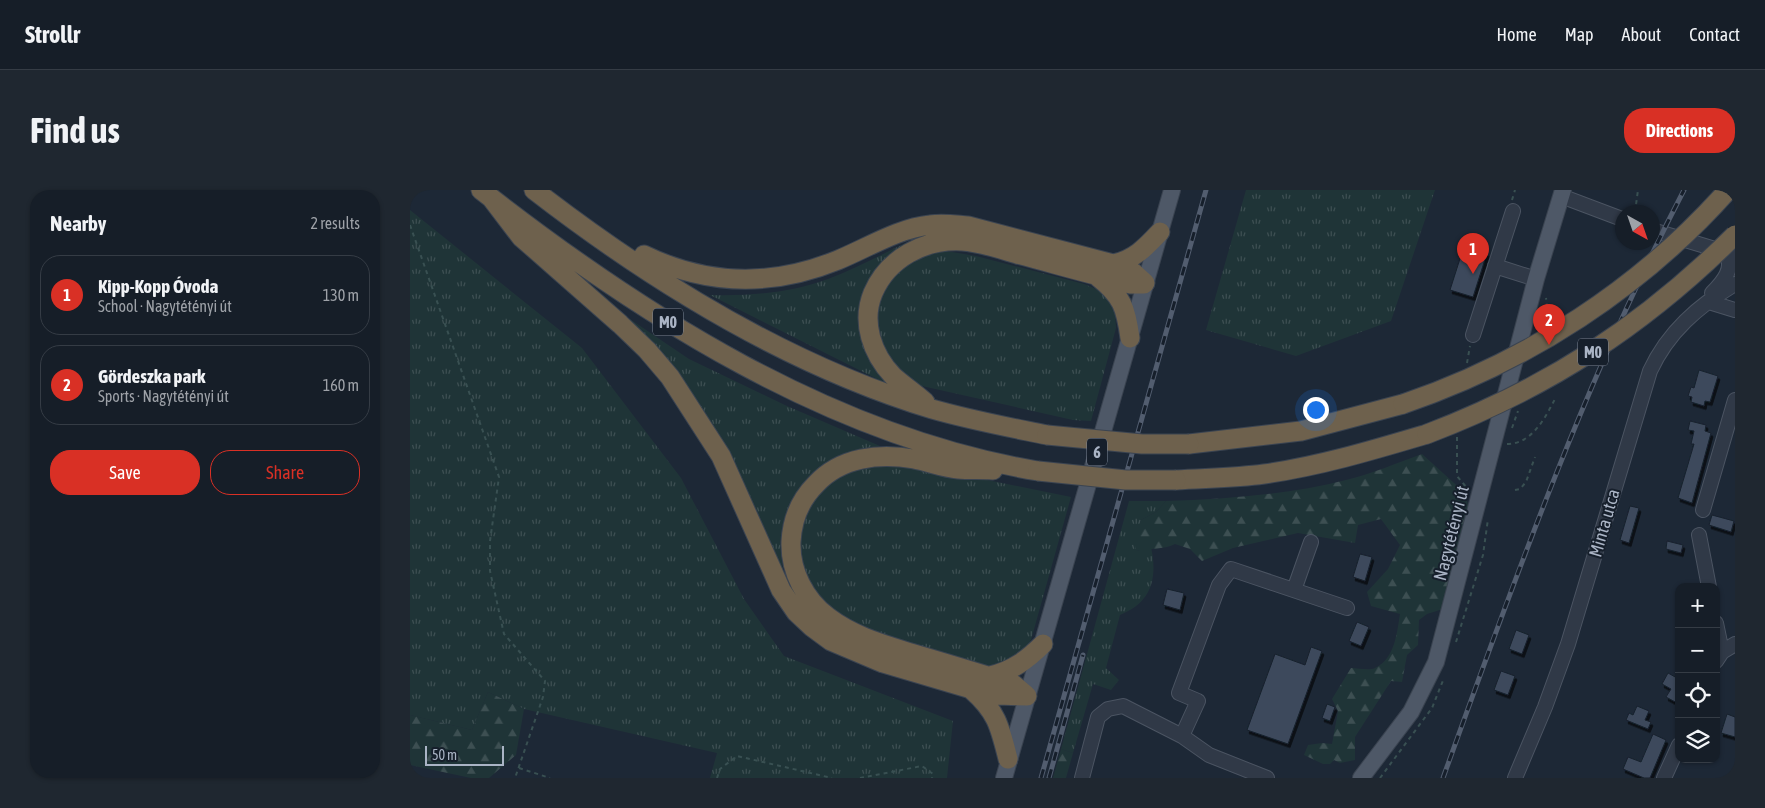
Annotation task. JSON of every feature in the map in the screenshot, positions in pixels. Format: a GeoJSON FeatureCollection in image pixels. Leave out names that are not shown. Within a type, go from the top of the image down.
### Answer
{"type":"FeatureCollection","features":[{"type":"Feature","properties":{"kind":"highway","name":"M0"},"geometry":{"type":"LineString","coordinates":[[534,190],[610,246],[723,318],[792,354],[861,384],[932,409],[1047,435],[1132,443],[1189,444],[1301,431],[1403,404],[1435,393],[1498,366],[1583,316],[1635,278],[1689,231],[1728,190]]}},
{"type":"Feature","properties":{"kind":"highway","name":"M0"},"geometry":{"type":"LineString","coordinates":[[487,194],[598,277],[636,302],[704,344],[771,379],[916,442],[1004,465],[1038,471],[1126,480],[1176,480],[1261,474],[1297,469],[1356,455],[1427,434],[1518,395],[1616,337],[1680,288],[1735,235]]}},
{"type":"Feature","properties":{"kind":"highway"},"geometry":{"type":"LineString","coordinates":[[487,194],[521,237],[620,324],[647,350],[670,377],[721,456],[740,494],[772,573],[796,612],[830,641],[851,652],[971,689],[998,695],[1027,696]]}},
{"type":"Feature","properties":{"kind":"highway"},"geometry":{"type":"LineString","coordinates":[[610,246],[640,254],[674,270],[715,278],[755,278],[796,274],[815,269],[906,231],[928,225],[946,224],[985,230],[1113,264],[1134,273],[1145,284]]}},
{"type":"Feature","properties":{"kind":"highway"},"geometry":{"type":"LineString","coordinates":[[1113,264],[1126,262],[1160,232]]}},
{"type":"Feature","properties":{"kind":"highway"},"geometry":{"type":"LineString","coordinates":[[932,409],[895,377],[881,362],[870,338],[870,300],[884,273],[895,262],[908,254],[929,244],[962,241],[1131,284],[1145,284]]}},
{"type":"Feature","properties":{"kind":"highway"},"geometry":{"type":"LineString","coordinates":[[1095,274],[1120,299],[1127,317],[1130,338]]}},
{"type":"Feature","properties":{"kind":"highway"},"geometry":{"type":"LineString","coordinates":[[1027,696],[1013,684],[870,640],[846,629],[826,616],[801,587],[790,554],[791,532],[796,514],[808,493],[825,476],[848,462],[873,456],[894,457],[958,469],[1038,471]]}},
{"type":"Feature","properties":{"kind":"highway"},"geometry":{"type":"LineString","coordinates":[[990,676],[1012,669],[1026,660],[1043,644]]}},
{"type":"Feature","properties":{"kind":"highway"},"geometry":{"type":"LineString","coordinates":[[971,689],[988,705],[996,716],[1005,772]]}},
{"type":"Feature","properties":{"kind":"main road","name":"6"},"geometry":{"type":"LineString","coordinates":[[1005,772],[1172,190]]}},
{"type":"Feature","properties":{"kind":"main road","name":"Nagytétényi út"},"geometry":{"type":"LineString","coordinates":[[1363,777],[1408,717],[1436,662],[1541,285],[1562,193]]}},
{"type":"Feature","properties":{"kind":"street"},"geometry":{"type":"LineString","coordinates":[[1562,193],[1615,216]]}},
{"type":"Feature","properties":{"kind":"street"},"geometry":{"type":"LineString","coordinates":[[1473,335],[1513,211]]}},
{"type":"Feature","properties":{"kind":"street"},"geometry":{"type":"LineString","coordinates":[[1660,232],[1732,254],[1731,266],[1722,282],[1684,320]]}},
{"type":"Feature","properties":{"kind":"street"},"geometry":{"type":"LineString","coordinates":[[1495,266],[1541,285]]}},
{"type":"Feature","properties":{"kind":"street","name":"Minta utca"},"geometry":{"type":"LineString","coordinates":[[1515,778],[1545,707],[1568,644],[1647,380],[1663,347],[1684,320],[1730,287],[1735,278]]}},
{"type":"Feature","properties":{"kind":"street"},"geometry":{"type":"LineString","coordinates":[[1709,302],[1735,310]]}},
{"type":"Feature","properties":{"kind":"street"},"geometry":{"type":"LineString","coordinates":[[1703,510],[1735,400]]}},
{"type":"Feature","properties":{"kind":"street"},"geometry":{"type":"LineString","coordinates":[[1699,535],[1708,583]]}},
{"type":"Feature","properties":{"kind":"street"},"geometry":{"type":"LineString","coordinates":[[1294,590],[1311,542]]}},
{"type":"Feature","properties":{"kind":"street"},"geometry":{"type":"LineString","coordinates":[[1182,736],[1198,701],[1179,693],[1220,585],[1231,569],[1347,608]]}},
{"type":"Feature","properties":{"kind":"street"},"geometry":{"type":"LineString","coordinates":[[1720,655],[1735,644]]}},
{"type":"Feature","properties":{"kind":"street"},"geometry":{"type":"LineString","coordinates":[[1082,778],[1098,717],[1108,709],[1123,706],[1182,736],[1209,755],[1267,778]]}},
{"type":"Feature","properties":{"kind":"street"},"geometry":{"type":"LineString","coordinates":[[1664,778],[1675,754]]}},
{"type":"Feature","properties":{"kind":"path"},"geometry":{"type":"LineString","coordinates":[[1636,205],[1638,190]]}},
{"type":"Feature","properties":{"kind":"path"},"geometry":{"type":"LineString","coordinates":[[410,225],[499,477],[490,541],[490,571],[504,634],[545,682],[543,697],[515,778]]}},
{"type":"Feature","properties":{"kind":"path"},"geometry":{"type":"LineString","coordinates":[[1541,285],[1548,313],[1542,332]]}},
{"type":"Feature","properties":{"kind":"path"},"geometry":{"type":"LineString","coordinates":[[1507,444],[1515,444],[1535,431],[1545,419],[1555,399]]}},
{"type":"Feature","properties":{"kind":"path"},"geometry":{"type":"LineString","coordinates":[[1517,415],[1520,406]]}},
{"type":"Feature","properties":{"kind":"path"},"geometry":{"type":"LineString","coordinates":[[1515,490],[1520,489],[1526,482],[1535,457]]}},
{"type":"Feature","properties":{"kind":"path"},"geometry":{"type":"LineString","coordinates":[[718,778],[720,769],[737,756],[832,778]]}},
{"type":"Feature","properties":{"kind":"path"},"geometry":{"type":"LineString","coordinates":[[860,778],[922,766],[933,774],[932,778]]}},
{"type":"Feature","properties":{"kind":"path"},"geometry":{"type":"LineString","coordinates":[[518,768],[550,778]]}},
{"type":"Feature","properties":{"kind":"green space"},"geometry":{"type":"Polygon","coordinates":[[[1246,190],[1435,190],[1391,321],[1296,356],[1206,330],[1246,190]]]}},
{"type":"Feature","properties":{"kind":"green space"},"geometry":{"type":"Polygon","coordinates":[[[410,210],[582,348],[681,478],[744,599],[784,656],[953,721],[947,778],[710,778],[717,753],[524,709],[488,692],[472,730],[410,715],[410,210]]]}},
{"type":"Feature","properties":{"kind":"green space"},"geometry":{"type":"Polygon","coordinates":[[[908,242],[887,260],[861,316],[863,345],[887,384],[710,295],[770,293],[814,284],[848,271],[908,242]]]}},
{"type":"Feature","properties":{"kind":"green space"},"geometry":{"type":"Polygon","coordinates":[[[946,251],[976,256],[1084,284],[1104,292],[1115,311],[1116,328],[1091,421],[1073,420],[922,386],[910,385],[890,361],[881,345],[877,331],[879,304],[883,291],[899,270],[923,255],[946,251]]]}},
{"type":"Feature","properties":{"kind":"green space"},"geometry":{"type":"Polygon","coordinates":[[[618,311],[689,359],[787,406],[880,446],[862,449],[828,463],[814,473],[802,486],[792,500],[785,517],[781,536],[784,578],[767,541],[618,311]]]}},
{"type":"Feature","properties":{"kind":"green space"},"geometry":{"type":"Polygon","coordinates":[[[1422,454],[1464,492],[1471,514],[1446,608],[1427,614],[1419,620],[1418,645],[1407,655],[1402,682],[1391,681],[1355,737],[1355,760],[1340,763],[1334,760],[1330,764],[1323,764],[1304,755],[1308,745],[1332,744],[1338,711],[1332,699],[1351,668],[1370,669],[1382,664],[1391,652],[1396,637],[1400,614],[1371,606],[1367,592],[1388,569],[1400,545],[1381,519],[1358,525],[1355,543],[1298,533],[1233,548],[1202,561],[1190,549],[1175,544],[1136,551],[1134,540],[1141,520],[1156,512],[1166,501],[1279,493],[1324,485],[1374,472],[1422,454]]]}},
{"type":"Feature","properties":{"kind":"green space"},"geometry":{"type":"Polygon","coordinates":[[[878,461],[903,463],[1071,497],[1031,640],[1020,658],[991,668],[975,666],[870,631],[834,612],[819,599],[808,582],[800,562],[797,543],[801,524],[814,500],[828,483],[853,468],[878,461]]]}},
{"type":"Feature","properties":{"kind":"green space"},"geometry":{"type":"Polygon","coordinates":[[[1129,501],[1166,501],[1156,512],[1141,520],[1136,551],[1151,547],[1153,569],[1150,588],[1139,604],[1120,615],[1106,668],[1119,680],[1111,690],[1093,684],[1073,753],[1061,749],[1129,501]]]}},
{"type":"Feature","properties":{"kind":"green space"},"geometry":{"type":"Polygon","coordinates":[[[488,692],[524,709],[516,755],[489,778],[471,778],[410,765],[410,715],[472,730],[488,692]]]}},
{"type":"Feature","properties":{"kind":"green space"},"geometry":{"type":"Polygon","coordinates":[[[1061,749],[1073,753],[1066,778],[1053,778],[1061,749]]]}},
{"type":"Feature","properties":{"kind":"building"},"geometry":{"type":"Polygon","coordinates":[[[1464,246],[1487,253],[1473,297],[1450,290],[1464,246]]]}},
{"type":"Feature","properties":{"kind":"building"},"geometry":{"type":"Polygon","coordinates":[[[1699,370],[1718,376],[1710,402],[1705,401],[1704,406],[1691,402],[1692,397],[1688,396],[1691,387],[1694,388],[1699,370]]]}},
{"type":"Feature","properties":{"kind":"building"},"geometry":{"type":"Polygon","coordinates":[[[1690,421],[1706,425],[1705,431],[1711,433],[1692,503],[1678,498],[1694,444],[1691,444],[1694,431],[1688,430],[1690,421]]]}},
{"type":"Feature","properties":{"kind":"building"},"geometry":{"type":"Polygon","coordinates":[[[1630,506],[1639,508],[1629,543],[1620,540],[1630,506]]]}},
{"type":"Feature","properties":{"kind":"building"},"geometry":{"type":"Polygon","coordinates":[[[1712,515],[1734,521],[1731,532],[1709,525],[1712,515]]]}},
{"type":"Feature","properties":{"kind":"building"},"geometry":{"type":"Polygon","coordinates":[[[1667,541],[1683,545],[1681,553],[1666,549],[1667,541]]]}},
{"type":"Feature","properties":{"kind":"building"},"geometry":{"type":"Polygon","coordinates":[[[1360,554],[1372,557],[1365,581],[1353,577],[1360,554]]]}},
{"type":"Feature","properties":{"kind":"building"},"geometry":{"type":"Polygon","coordinates":[[[1167,589],[1184,593],[1180,610],[1163,605],[1167,589]]]}},
{"type":"Feature","properties":{"kind":"building"},"geometry":{"type":"Polygon","coordinates":[[[1357,622],[1369,627],[1361,646],[1349,641],[1357,622]]]}},
{"type":"Feature","properties":{"kind":"building"},"geometry":{"type":"Polygon","coordinates":[[[1516,630],[1529,635],[1522,654],[1509,649],[1516,630]]]}},
{"type":"Feature","properties":{"kind":"building"},"geometry":{"type":"Polygon","coordinates":[[[1311,647],[1322,651],[1288,744],[1247,730],[1275,654],[1305,665],[1311,647]]]}},
{"type":"Feature","properties":{"kind":"building"},"geometry":{"type":"Polygon","coordinates":[[[1501,671],[1515,676],[1508,695],[1494,690],[1501,671]]]}},
{"type":"Feature","properties":{"kind":"building"},"geometry":{"type":"Polygon","coordinates":[[[1668,673],[1675,677],[1675,702],[1666,697],[1671,689],[1662,684],[1668,673]]]}},
{"type":"Feature","properties":{"kind":"building"},"geometry":{"type":"Polygon","coordinates":[[[1327,704],[1335,707],[1330,721],[1322,718],[1327,704]]]}},
{"type":"Feature","properties":{"kind":"building"},"geometry":{"type":"Polygon","coordinates":[[[1637,706],[1649,711],[1645,720],[1651,722],[1648,729],[1626,720],[1629,713],[1633,715],[1637,706]]]}},
{"type":"Feature","properties":{"kind":"building"},"geometry":{"type":"Polygon","coordinates":[[[1727,714],[1735,717],[1735,737],[1721,733],[1727,714]]]}},
{"type":"Feature","properties":{"kind":"building"},"geometry":{"type":"Polygon","coordinates":[[[1653,734],[1666,740],[1650,778],[1644,778],[1623,769],[1628,757],[1641,762],[1653,734]]]}},
{"type":"Feature","properties":{"kind":"railway"},"geometry":{"type":"LineString","coordinates":[[1041,778],[1206,190]]}},
{"type":"Feature","properties":{"kind":"railway"},"geometry":{"type":"LineString","coordinates":[[1443,778],[1525,554],[1584,406],[1648,261],[1684,190]]}},
{"type":"Feature","properties":{"kind":"railway"},"geometry":{"type":"LineString","coordinates":[[1049,778],[1083,655]]}},
{"type":"Feature","properties":{"kind":"place","name":"Kipp-Kopp Óvoda"},"geometry":{"type":"Point","coordinates":[1473,274]}},
{"type":"Feature","properties":{"kind":"place","name":"Gördeszka park"},"geometry":{"type":"Point","coordinates":[1549,345]}}]}
